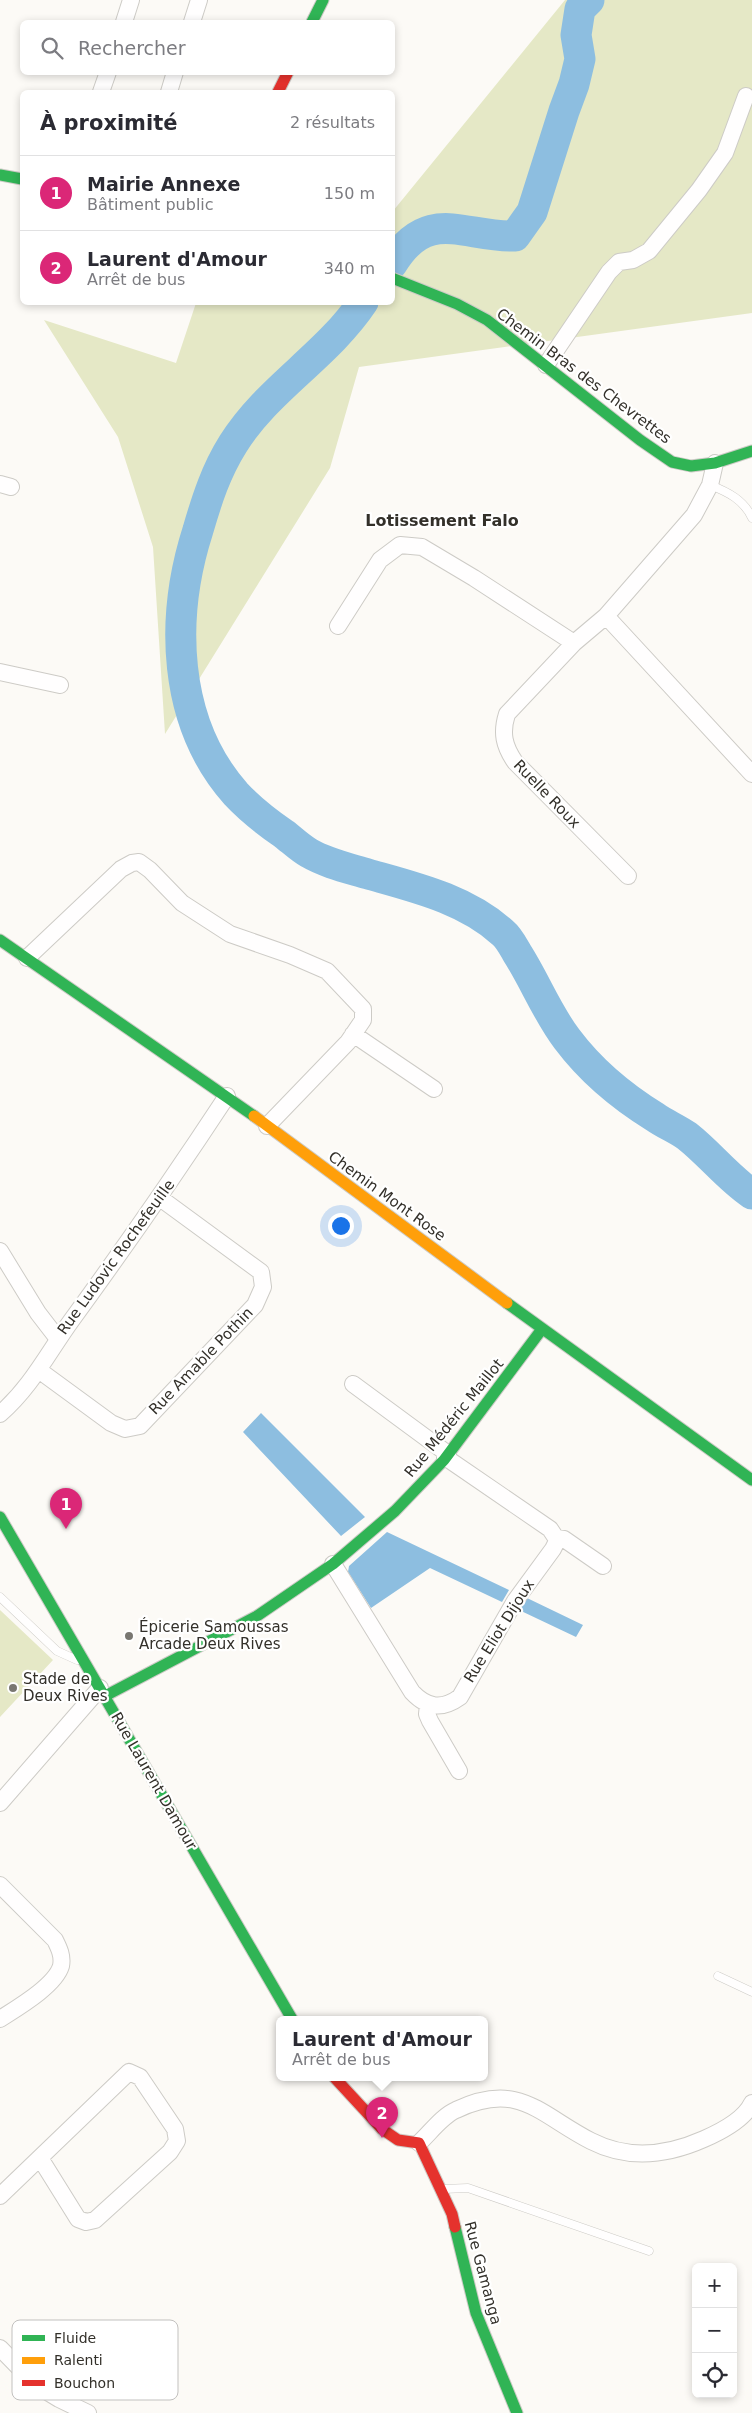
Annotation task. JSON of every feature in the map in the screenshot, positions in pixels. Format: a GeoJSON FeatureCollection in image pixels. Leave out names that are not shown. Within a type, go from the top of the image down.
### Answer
{"type":"FeatureCollection","features":[{"type":"Feature","properties":{"kind":"street"},"geometry":{"type":"LineString","coordinates":[[125,20],[131,0]]}},
{"type":"Feature","properties":{"kind":"street"},"geometry":{"type":"LineString","coordinates":[[193,20],[199,0]]}},
{"type":"Feature","properties":{"kind":"street"},"geometry":{"type":"LineString","coordinates":[[313,20],[323,0]]}},
{"type":"Feature","properties":{"kind":"street"},"geometry":{"type":"LineString","coordinates":[[102,90],[107,75]]}},
{"type":"Feature","properties":{"kind":"street"},"geometry":{"type":"LineString","coordinates":[[170,90],[174,75]]}},
{"type":"Feature","properties":{"kind":"street"},"geometry":{"type":"LineString","coordinates":[[279,90],[286,75]]}},
{"type":"Feature","properties":{"kind":"street"},"geometry":{"type":"LineString","coordinates":[[546,365],[609,272],[619,262],[633,260],[649,251],[699,190],[725,153],[746,96]]}},
{"type":"Feature","properties":{"kind":"street"},"geometry":{"type":"LineString","coordinates":[[0,175],[20,179]]}},
{"type":"Feature","properties":{"kind":"street","name":"Chemin Bras des Chevrettes"},"geometry":{"type":"LineString","coordinates":[[395,279],[457,304],[487,320],[640,440],[672,462],[691,466],[715,463],[752,451]]}},
{"type":"Feature","properties":{"kind":"street","name":"Ruelle Roux"},"geometry":{"type":"LineString","coordinates":[[628,876],[515,762],[504,740],[503,727],[507,714],[574,643],[606,616],[694,516],[710,485],[715,463]]}},
{"type":"Feature","properties":{"kind":"street"},"geometry":{"type":"LineString","coordinates":[[338,626],[380,560],[400,545],[422,547],[474,578],[574,643]]}},
{"type":"Feature","properties":{"kind":"street"},"geometry":{"type":"LineString","coordinates":[[606,616],[750,769]]}},
{"type":"Feature","properties":{"kind":"street"},"geometry":{"type":"LineString","coordinates":[[0,672],[60,685]]}},
{"type":"Feature","properties":{"kind":"street"},"geometry":{"type":"LineString","coordinates":[[26,958],[122,869],[132,863],[139,862],[150,870],[182,903],[230,934],[290,954],[327,971],[363,1010],[363,1020],[354,1034],[267,1126]]}},
{"type":"Feature","properties":{"kind":"street","name":"Chemin Mont Rose"},"geometry":{"type":"LineString","coordinates":[[0,940],[227,1096],[542,1329],[752,1480]]}},
{"type":"Feature","properties":{"kind":"street"},"geometry":{"type":"LineString","coordinates":[[354,1034],[434,1089]]}},
{"type":"Feature","properties":{"kind":"street","name":"Rue Ludovic Rochefeuille"},"geometry":{"type":"LineString","coordinates":[[0,1414],[14,1402],[40,1371],[58,1339],[160,1198],[227,1096]]}},
{"type":"Feature","properties":{"kind":"street","name":"Rue Amable Pothin"},"geometry":{"type":"LineString","coordinates":[[40,1371],[111,1422],[125,1429],[140,1426],[255,1305],[263,1287],[260,1272],[160,1198]]}},
{"type":"Feature","properties":{"kind":"street"},"geometry":{"type":"LineString","coordinates":[[0,1251],[38,1313],[58,1339]]}},
{"type":"Feature","properties":{"kind":"street","name":"Rue Médéric Maillot"},"geometry":{"type":"LineString","coordinates":[[102,1692],[257,1616],[333,1564],[396,1511],[447,1456],[542,1329]]}},
{"type":"Feature","properties":{"kind":"street"},"geometry":{"type":"LineString","coordinates":[[353,1384],[447,1456],[550,1529],[556,1538],[564,1538],[603,1566]]}},
{"type":"Feature","properties":{"kind":"street","name":"Rue Laurent Damour"},"geometry":{"type":"LineString","coordinates":[[0,1517],[290,2016]]}},
{"type":"Feature","properties":{"kind":"street","name":"Rue Eliot Dijoux"},"geometry":{"type":"LineString","coordinates":[[428,1705],[442,1706],[460,1697],[515,1601],[553,1548],[556,1538]]}},
{"type":"Feature","properties":{"kind":"street"},"geometry":{"type":"LineString","coordinates":[[333,1564],[412,1692],[428,1705],[427,1714],[430,1721],[459,1771]]}},
{"type":"Feature","properties":{"kind":"street"},"geometry":{"type":"LineString","coordinates":[[0,1803],[102,1692]]}},
{"type":"Feature","properties":{"kind":"street"},"geometry":{"type":"LineString","coordinates":[[0,1885],[55,1940],[61,1952],[61,1965],[57,1974],[28,2001],[0,2019]]}},
{"type":"Feature","properties":{"kind":"street"},"geometry":{"type":"LineString","coordinates":[[0,2196],[129,2072],[140,2077],[175,2129],[177,2141],[170,2152],[95,2220],[86,2222],[78,2220],[40,2158]]}},
{"type":"Feature","properties":{"kind":"street"},"geometry":{"type":"LineString","coordinates":[[338,2081],[382,2129],[398,2140],[419,2143],[454,2110],[484,2100],[516,2100],[546,2112],[591,2141],[617,2151],[648,2155],[684,2148],[723,2130],[751,2106]]}},
{"type":"Feature","properties":{"kind":"street","name":"Rue Gamanga"},"geometry":{"type":"LineString","coordinates":[[419,2143],[452,2214],[476,2313],[517,2413]]}},
{"type":"Feature","properties":{"kind":"street"},"geometry":{"type":"LineString","coordinates":[[0,2348],[12,2360]]}},
{"type":"Feature","properties":{"kind":"street"},"geometry":{"type":"LineString","coordinates":[[60,2400],[88,2413]]}},
{"type":"Feature","properties":{"kind":"lane"},"geometry":{"type":"LineString","coordinates":[[710,485],[731,493],[749,512],[752,518]]}},
{"type":"Feature","properties":{"kind":"lane"},"geometry":{"type":"LineString","coordinates":[[0,1597],[57,1650],[71,1659],[84,1661]]}},
{"type":"Feature","properties":{"kind":"lane"},"geometry":{"type":"LineString","coordinates":[[718,1976],[752,1992]]}},
{"type":"Feature","properties":{"kind":"lane"},"geometry":{"type":"LineString","coordinates":[[441,2189],[468,2188],[649,2251]]}},
{"type":"Feature","properties":{"kind":"green space"},"geometry":{"type":"Polygon","coordinates":[[[565,0],[752,0],[752,313],[359,367],[330,468],[165,734],[153,547],[118,437],[44,320],[176,363],[195,305],[395,305],[395,209],[565,0]]]}},
{"type":"Feature","properties":{"kind":"green space","name":"Stade de Deux Rives"},"geometry":{"type":"Polygon","coordinates":[[[0,1610],[53,1660],[0,1717],[0,1610]]]}},
{"type":"Feature","properties":{"kind":"water"},"geometry":{"type":"Polygon","coordinates":[[[261,1413],[365,1517],[341,1536],[243,1432],[261,1413]]]}},
{"type":"Feature","properties":{"kind":"water"},"geometry":{"type":"Polygon","coordinates":[[[387,1532],[509,1590],[502,1602],[430,1568],[371,1608],[348,1572],[349,1566],[387,1532]]]}},
{"type":"Feature","properties":{"kind":"water"},"geometry":{"type":"Polygon","coordinates":[[[527,1598],[583,1625],[576,1637],[519,1610],[527,1598]]]}},
{"type":"Feature","properties":{"kind":"waterway"},"geometry":{"type":"LineString","coordinates":[[395,260],[406,246],[419,235],[434,230],[464,230],[515,236],[532,212],[574,84],[580,59],[576,35],[580,9],[589,0]]}},
{"type":"Feature","properties":{"kind":"waterway"},"geometry":{"type":"LineString","coordinates":[[361,305],[332,339],[247,424],[227,454],[212,486],[189,563],[183,598],[181,633],[182,668],[188,702],[199,735],[215,766],[236,794],[259,816],[306,851],[337,865],[403,884],[456,903],[473,911],[503,933],[530,975],[560,1029],[586,1062],[630,1100],[687,1136],[735,1181],[752,1194]]}},
{"type":"Feature","properties":{"kind":"traffic: fast"},"geometry":{"type":"LineString","coordinates":[[313,20],[323,0]]}},
{"type":"Feature","properties":{"kind":"traffic: fast"},"geometry":{"type":"LineString","coordinates":[[0,175],[20,179]]}},
{"type":"Feature","properties":{"kind":"traffic: fast"},"geometry":{"type":"LineString","coordinates":[[395,279],[457,304],[487,320],[640,440],[672,462],[691,466],[715,463],[752,451]]}},
{"type":"Feature","properties":{"kind":"traffic: fast"},"geometry":{"type":"LineString","coordinates":[[0,940],[254,1116]]}},
{"type":"Feature","properties":{"kind":"traffic: fast"},"geometry":{"type":"LineString","coordinates":[[507,1303],[752,1480]]}},
{"type":"Feature","properties":{"kind":"traffic: fast"},"geometry":{"type":"LineString","coordinates":[[105,1696],[257,1616],[333,1564],[395,1511],[444,1460],[542,1329]]}},
{"type":"Feature","properties":{"kind":"traffic: fast"},"geometry":{"type":"LineString","coordinates":[[0,1517],[290,2016]]}},
{"type":"Feature","properties":{"kind":"traffic: fast"},"geometry":{"type":"LineString","coordinates":[[455,2227],[476,2313],[517,2413]]}},
{"type":"Feature","properties":{"kind":"traffic: slow"},"geometry":{"type":"LineString","coordinates":[[254,1116],[507,1303]]}},
{"type":"Feature","properties":{"kind":"traffic: jam"},"geometry":{"type":"LineString","coordinates":[[279,90],[286,75]]}},
{"type":"Feature","properties":{"kind":"traffic: jam"},"geometry":{"type":"LineString","coordinates":[[338,2081],[382,2129],[398,2140],[419,2143],[452,2214],[455,2227]]}},
{"type":"Feature","properties":{"kind":"place","name":"Mairie Annexe"},"geometry":{"type":"Point","coordinates":[66,1529]}},
{"type":"Feature","properties":{"kind":"place","name":"Épicerie Samoussas Arcade Deux Rives"},"geometry":{"type":"Point","coordinates":[129,1636]}},
{"type":"Feature","properties":{"kind":"place","name":"Stade de Deux Rives"},"geometry":{"type":"Point","coordinates":[13,1688]}},
{"type":"Feature","properties":{"kind":"place","name":"Laurent d'Amour"},"geometry":{"type":"Point","coordinates":[382,2138]}},
{"type":"Feature","properties":{"kind":"district","name":"Lotissement Falo"},"geometry":{"type":"Point","coordinates":[442,520]}}]}
